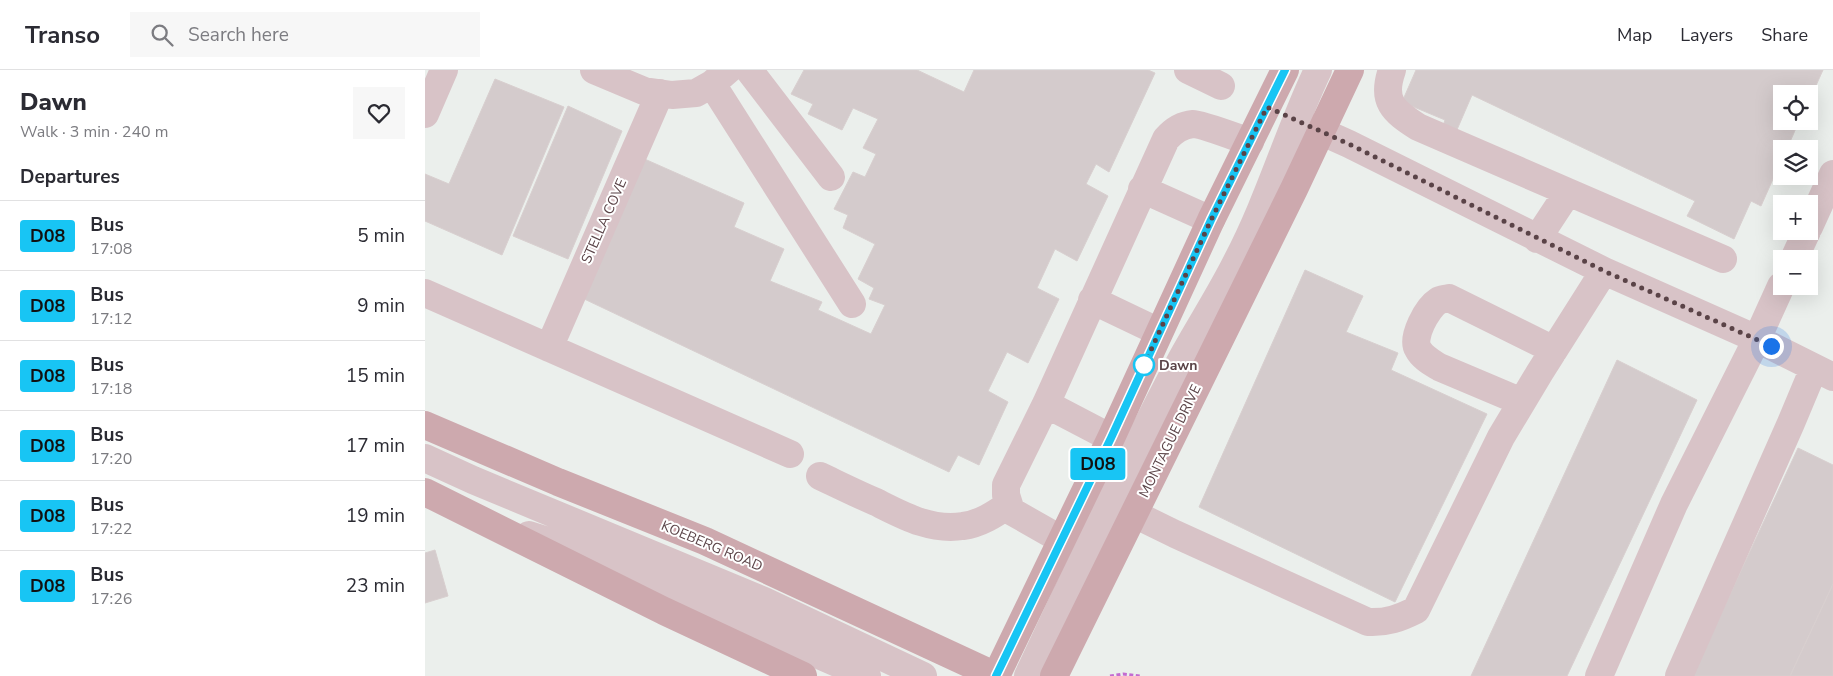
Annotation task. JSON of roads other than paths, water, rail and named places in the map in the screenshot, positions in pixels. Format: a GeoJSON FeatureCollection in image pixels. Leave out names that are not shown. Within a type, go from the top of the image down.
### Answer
{"type":"FeatureCollection","features":[{"type":"Feature","properties":{"kind":"main road"},"geometry":{"type":"LineString","coordinates":[[996,676],[1111,438],[1211,220],[1285,70]]}},
{"type":"Feature","properties":{"kind":"main road","name":"MONTAGUE DRIVE"},"geometry":{"type":"LineString","coordinates":[[1054,676],[1350,70]]}},
{"type":"Feature","properties":{"kind":"main road","name":"KOEBERG ROAD"},"geometry":{"type":"LineString","coordinates":[[425,425],[558,482],[705,541],[996,676]]}},
{"type":"Feature","properties":{"kind":"main road"},"geometry":{"type":"LineString","coordinates":[[425,492],[664,611],[803,676]]}},
{"type":"Feature","properties":{"kind":"street"},"geometry":{"type":"LineString","coordinates":[[425,114],[444,70]]}},
{"type":"Feature","properties":{"kind":"street"},"geometry":{"type":"LineString","coordinates":[[594,70],[644,91],[672,95],[696,93],[720,77],[851,304]]}},
{"type":"Feature","properties":{"kind":"street"},"geometry":{"type":"LineString","coordinates":[[749,70],[831,177]]}},
{"type":"Feature","properties":{"kind":"street"},"geometry":{"type":"LineString","coordinates":[[1188,70],[1221,86]]}},
{"type":"Feature","properties":{"kind":"street"},"geometry":{"type":"LineString","coordinates":[[1028,676],[1135,450],[1181,359],[1238,261],[1273,179],[1295,120],[1318,70]]}},
{"type":"Feature","properties":{"kind":"street"},"geometry":{"type":"LineString","coordinates":[[1392,70],[1387,84],[1387,94],[1391,103],[1401,116],[1419,127],[1723,259]]}},
{"type":"Feature","properties":{"kind":"street","name":"STELLA COVE"},"geometry":{"type":"LineString","coordinates":[[549,348],[660,93]]}},
{"type":"Feature","properties":{"kind":"street"},"geometry":{"type":"LineString","coordinates":[[1267,107],[1349,144],[1604,271],[1757,339],[1824,372],[1791,423],[1679,676]]}},
{"type":"Feature","properties":{"kind":"street"},"geometry":{"type":"LineString","coordinates":[[1062,540],[1011,511],[1008,505],[1006,485],[1046,404],[1166,139],[1181,127],[1194,124],[1250,142]]}},
{"type":"Feature","properties":{"kind":"street"},"geometry":{"type":"LineString","coordinates":[[1818,207],[1833,174]]}},
{"type":"Feature","properties":{"kind":"street"},"geometry":{"type":"LineString","coordinates":[[1142,190],[1211,220]]}},
{"type":"Feature","properties":{"kind":"street"},"geometry":{"type":"LineString","coordinates":[[1537,238],[1568,192]]}},
{"type":"Feature","properties":{"kind":"street"},"geometry":{"type":"LineString","coordinates":[[1134,514],[1368,622],[1382,623],[1398,619],[1416,610],[1501,437],[1604,271]]}},
{"type":"Feature","properties":{"kind":"street"},"geometry":{"type":"LineString","coordinates":[[425,293],[790,454]]}},
{"type":"Feature","properties":{"kind":"street"},"geometry":{"type":"LineString","coordinates":[[1599,676],[1674,504],[1757,339],[1777,295]]}},
{"type":"Feature","properties":{"kind":"street"},"geometry":{"type":"LineString","coordinates":[[1522,402],[1439,367],[1426,359],[1418,350],[1416,342],[1419,328],[1433,306],[1439,300],[1449,298],[1554,350]]}},
{"type":"Feature","properties":{"kind":"street"},"geometry":{"type":"LineString","coordinates":[[1092,300],[1159,332]]}},
{"type":"Feature","properties":{"kind":"street"},"geometry":{"type":"LineString","coordinates":[[1046,404],[1111,438]]}},
{"type":"Feature","properties":{"kind":"street"},"geometry":{"type":"LineString","coordinates":[[425,458],[473,480],[765,601],[923,676]]}},
{"type":"Feature","properties":{"kind":"street"},"geometry":{"type":"LineString","coordinates":[[820,476],[917,522],[935,527],[963,526],[977,522],[1008,505]]}},
{"type":"Feature","properties":{"kind":"street"},"geometry":{"type":"LineString","coordinates":[[486,521],[580,551],[867,676]]}},
{"type":"Feature","properties":{"kind":"place","name":"Dawn"},"geometry":{"type":"Point","coordinates":[1144,365]}}]}
